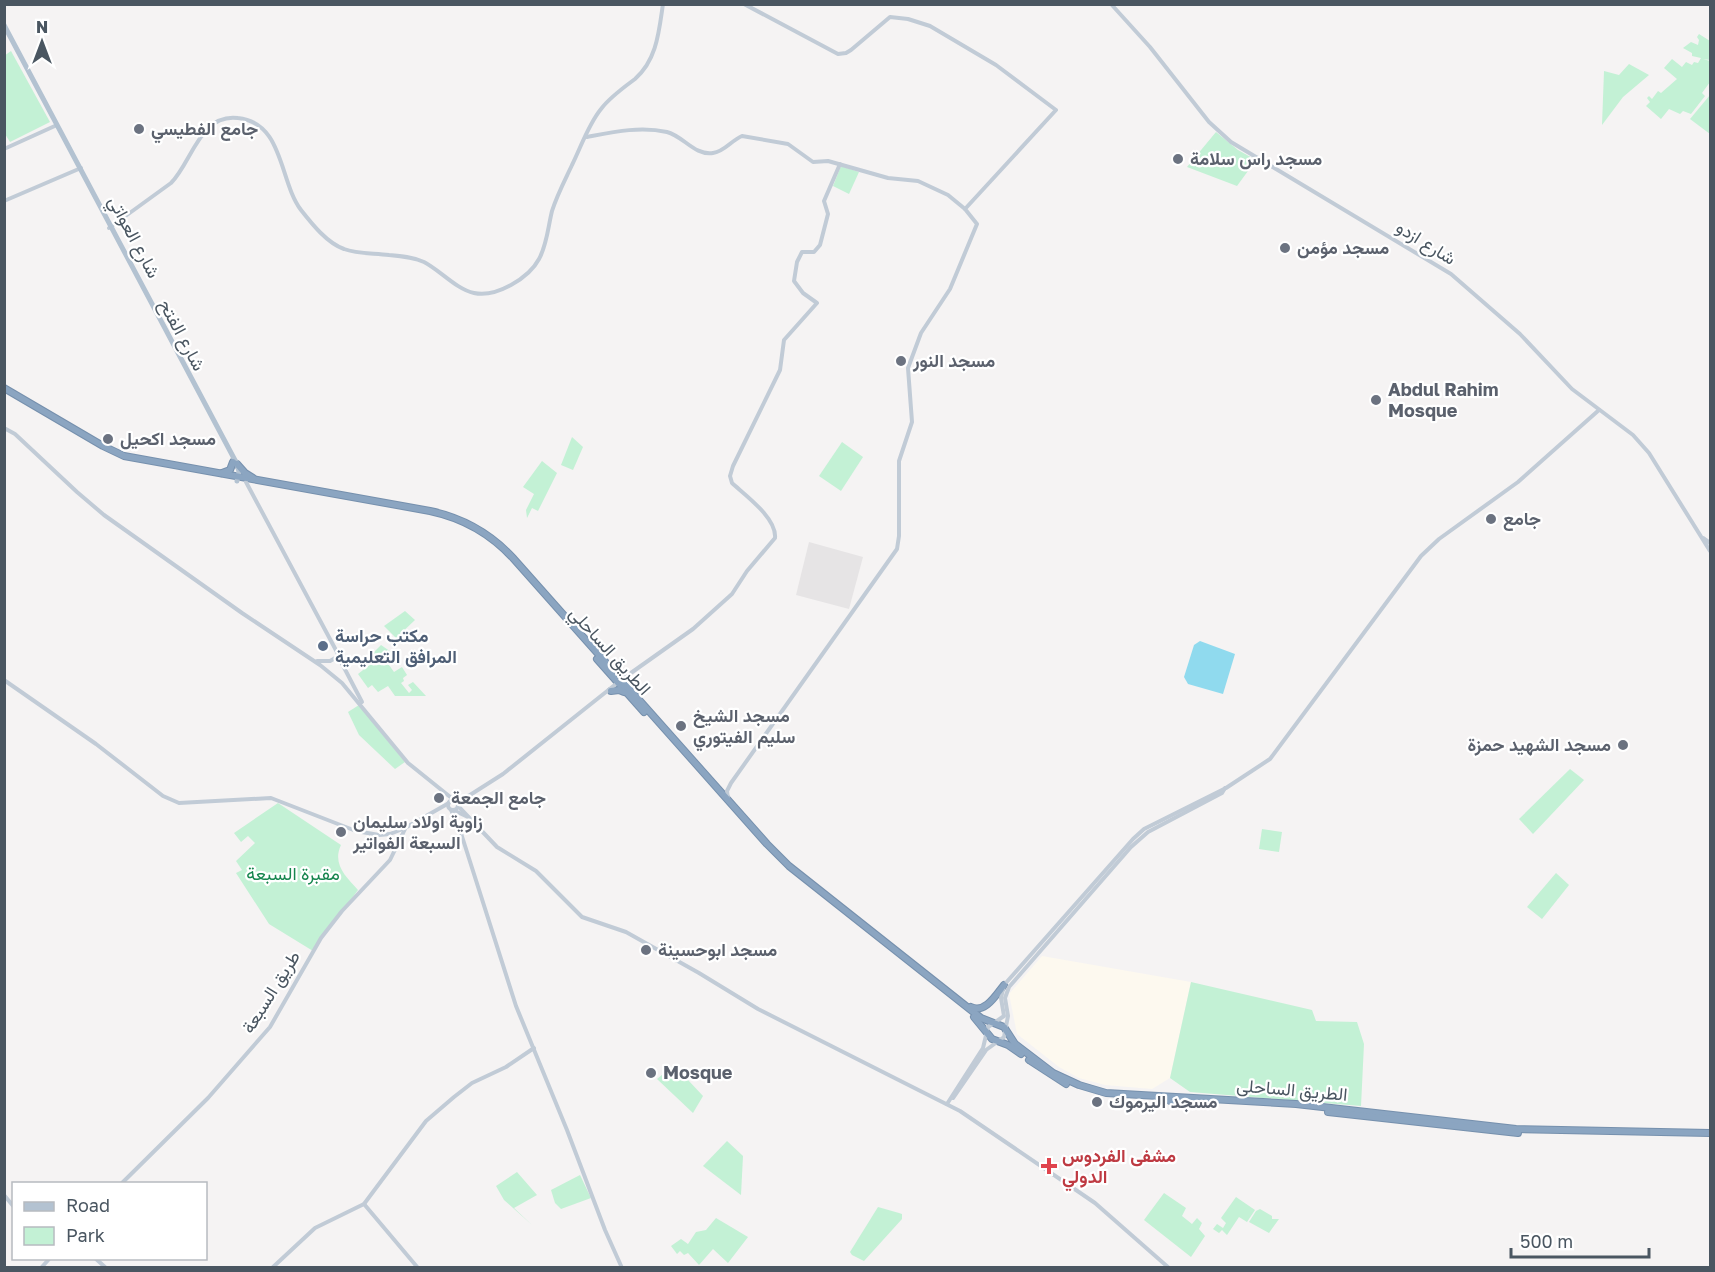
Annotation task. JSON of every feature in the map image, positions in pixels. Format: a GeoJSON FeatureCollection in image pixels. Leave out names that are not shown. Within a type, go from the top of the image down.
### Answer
{"type":"FeatureCollection","features":[{"type":"Feature","properties":{"kind":"highway","name":"الطريق الساحلي"},"geometry":{"type":"LineString","coordinates":[[4,388],[118,454],[248,482],[433,515],[462,524],[484,537],[498,549],[568,623]]}},
{"type":"Feature","properties":{"kind":"highway","name":"الطريق الساحلي"},"geometry":{"type":"LineString","coordinates":[[4,392],[101,449],[121,458],[139,463],[430,511],[470,524],[505,550],[611,672],[623,680],[628,691],[786,867],[982,1025],[987,1033],[1059,1081],[1105,1096]]}},
{"type":"Feature","properties":{"kind":"highway"},"geometry":{"type":"LineString","coordinates":[[218,474],[229,471],[235,463],[245,473],[259,481]]}},
{"type":"Feature","properties":{"kind":"highway"},"geometry":{"type":"LineString","coordinates":[[611,672],[613,684],[610,690],[628,691]]}},
{"type":"Feature","properties":{"kind":"highway","name":"الطريق الساحلي"},"geometry":{"type":"LineString","coordinates":[[700,770],[789,866],[956,999]]}},
{"type":"Feature","properties":{"kind":"highway"},"geometry":{"type":"LineString","coordinates":[[956,999],[974,1009],[982,1009],[1004,985]]}},
{"type":"Feature","properties":{"kind":"highway"},"geometry":{"type":"LineString","coordinates":[[956,999],[981,1018],[1006,1026]]}},
{"type":"Feature","properties":{"kind":"highway"},"geometry":{"type":"LineString","coordinates":[[982,1025],[988,1044],[1001,1042]]}},
{"type":"Feature","properties":{"kind":"highway","name":"الطريق الساحلى"},"geometry":{"type":"LineString","coordinates":[[1006,1026],[1011,1038],[1020,1048],[1053,1072],[1089,1089],[1182,1100]]}},
{"type":"Feature","properties":{"kind":"highway","name":"الطريق الساحلى"},"geometry":{"type":"LineString","coordinates":[[1105,1096],[1296,1108],[1527,1134],[1710,1135]]}},
{"type":"Feature","properties":{"kind":"main road","name":"شارع العواتي"},"geometry":{"type":"LineString","coordinates":[[4,25],[235,463]]}},
{"type":"Feature","properties":{"kind":"main road"},"geometry":{"type":"LineString","coordinates":[[4,31],[55,125]]}},
{"type":"Feature","properties":{"kind":"main road"},"geometry":{"type":"LineString","coordinates":[[235,463],[235,479]]}},
{"type":"Feature","properties":{"kind":"street"},"geometry":{"type":"LineString","coordinates":[[110,227],[175,178],[197,142],[211,126],[227,118],[237,117],[259,125],[267,133],[274,144],[296,204],[330,241],[350,251],[413,258],[426,263],[475,294],[489,294],[510,286],[531,269],[538,260],[556,201],[601,109],[640,73],[650,60],[655,49],[663,4]]}},
{"type":"Feature","properties":{"kind":"street"},"geometry":{"type":"LineString","coordinates":[[744,4],[838,54],[851,50],[890,17],[920,21],[994,64],[1056,110],[965,209]]}},
{"type":"Feature","properties":{"kind":"street","name":"شارع ازدو"},"geometry":{"type":"LineString","coordinates":[[1111,4],[1150,47],[1209,122],[1231,142],[1446,271],[1509,325],[1576,392],[1644,446],[1710,551]]}},
{"type":"Feature","properties":{"kind":"street"},"geometry":{"type":"LineString","coordinates":[[4,148],[55,125]]}},
{"type":"Feature","properties":{"kind":"street"},"geometry":{"type":"LineString","coordinates":[[586,137],[623,130],[664,132],[674,135],[696,149],[714,153],[738,137],[745,136],[788,144],[813,162],[828,161],[888,178],[923,183],[948,195],[977,222],[950,290],[921,333],[908,368],[912,422],[899,461],[897,549],[729,787],[728,799]]}},
{"type":"Feature","properties":{"kind":"street"},"geometry":{"type":"LineString","coordinates":[[435,812],[451,810],[458,806],[470,795],[503,774],[623,680],[686,635],[725,602],[775,538],[775,531],[764,513],[732,483],[731,472],[780,370],[784,340],[817,303],[803,293],[794,281],[802,252],[814,252],[820,245],[828,212],[824,201],[840,164]]}},
{"type":"Feature","properties":{"kind":"street"},"geometry":{"type":"LineString","coordinates":[[4,200],[79,168]]}},
{"type":"Feature","properties":{"kind":"street"},"geometry":{"type":"LineString","coordinates":[[948,1104],[988,1044],[988,1027],[1004,1015],[1001,998],[1004,985],[1136,835],[1226,788],[1265,763],[1278,749],[1427,549],[1518,482],[1599,410]]}},
{"type":"Feature","properties":{"kind":"street"},"geometry":{"type":"LineString","coordinates":[[4,428],[13,431],[104,515],[242,613],[313,660],[342,683],[404,758],[475,821],[501,850],[541,875],[582,917],[626,932],[758,1009],[960,1111],[1095,1203],[1169,1268]]}},
{"type":"Feature","properties":{"kind":"street"},"geometry":{"type":"LineString","coordinates":[[248,482],[272,531],[339,652],[339,657],[365,708]]}},
{"type":"Feature","properties":{"kind":"street"},"geometry":{"type":"LineString","coordinates":[[1700,535],[1710,543]]}},
{"type":"Feature","properties":{"kind":"street"},"geometry":{"type":"LineString","coordinates":[[313,660],[330,661],[339,657]]}},
{"type":"Feature","properties":{"kind":"street"},"geometry":{"type":"LineString","coordinates":[[320,665],[329,664],[339,657]]}},
{"type":"Feature","properties":{"kind":"street"},"geometry":{"type":"LineString","coordinates":[[4,680],[86,736],[169,800],[179,803],[271,798],[366,833],[385,835],[405,828],[452,802],[470,795]]}},
{"type":"Feature","properties":{"kind":"street"},"geometry":{"type":"LineString","coordinates":[[718,788],[729,787]]}},
{"type":"Feature","properties":{"kind":"street"},"geometry":{"type":"LineString","coordinates":[[1001,1042],[1005,1036],[1008,1014],[1005,998],[1010,985],[1136,842],[1148,832],[1222,793],[1226,788]]}},
{"type":"Feature","properties":{"kind":"street"},"geometry":{"type":"LineString","coordinates":[[452,802],[451,810],[459,827],[504,973],[622,1268]]}},
{"type":"Feature","properties":{"kind":"street"},"geometry":{"type":"LineString","coordinates":[[458,806],[459,827]]}},
{"type":"Feature","properties":{"kind":"street"},"geometry":{"type":"LineString","coordinates":[[451,810],[475,821]]}},
{"type":"Feature","properties":{"kind":"street","name":"طريق السبعة"},"geometry":{"type":"LineString","coordinates":[[123,1182],[208,1098],[270,1027],[329,926],[390,860],[405,828]]}},
{"type":"Feature","properties":{"kind":"street"},"geometry":{"type":"LineString","coordinates":[[272,1268],[306,1234],[364,1204],[416,1134],[436,1113],[472,1083],[506,1067],[534,1048]]}},
{"type":"Feature","properties":{"kind":"street"},"geometry":{"type":"LineString","coordinates":[[937,1098],[945,1099],[953,1095]]}},
{"type":"Feature","properties":{"kind":"street"},"geometry":{"type":"LineString","coordinates":[[953,1095],[954,1105],[960,1111]]}},
{"type":"Feature","properties":{"kind":"street"},"geometry":{"type":"LineString","coordinates":[[364,1204],[418,1268]]}},
{"type":"Feature","properties":{"kind":"shaded area"},"geometry":{"type":"Polygon","coordinates":[[[809,542],[863,557],[849,609],[796,595],[809,542]]]}},
{"type":"Feature","properties":{"kind":"shaded area"},"geometry":{"type":"Polygon","coordinates":[[[1042,956],[1191,982],[1170,1078],[1152,1089],[1105,1085],[1079,1078],[1059,1067],[1017,1034],[1009,994],[1042,956]]]}},
{"type":"Feature","properties":{"kind":"green space"},"geometry":{"type":"Polygon","coordinates":[[[1699,34],[1710,41],[1710,60],[1703,59],[1710,61],[1710,82],[1702,93],[1705,96],[1691,114],[1683,111],[1680,114],[1669,109],[1661,119],[1646,106],[1650,102],[1647,98],[1649,96],[1652,99],[1658,91],[1661,93],[1677,79],[1664,68],[1672,59],[1682,67],[1686,62],[1692,65],[1694,62],[1698,63],[1701,58],[1692,56],[1692,53],[1683,48],[1691,42],[1698,45],[1699,34]]]}},
{"type":"Feature","properties":{"kind":"green space"},"geometry":{"type":"Polygon","coordinates":[[[11,51],[50,122],[10,142],[5,134],[4,56],[11,51]]]}},
{"type":"Feature","properties":{"kind":"green space"},"geometry":{"type":"Polygon","coordinates":[[[1629,64],[1649,75],[1623,97],[1602,125],[1604,71],[1619,75],[1629,64]]]}},
{"type":"Feature","properties":{"kind":"green space"},"geometry":{"type":"Polygon","coordinates":[[[1710,95],[1710,134],[1690,119],[1710,95]]]}},
{"type":"Feature","properties":{"kind":"green space"},"geometry":{"type":"Polygon","coordinates":[[[1216,132],[1238,150],[1256,160],[1237,186],[1187,167],[1216,132]]]}},
{"type":"Feature","properties":{"kind":"green space"},"geometry":{"type":"Polygon","coordinates":[[[841,166],[859,172],[849,194],[833,186],[841,166]]]}},
{"type":"Feature","properties":{"kind":"green space"},"geometry":{"type":"Polygon","coordinates":[[[572,437],[583,447],[573,470],[561,465],[572,437]]]}},
{"type":"Feature","properties":{"kind":"green space"},"geometry":{"type":"Polygon","coordinates":[[[842,442],[863,457],[841,491],[819,476],[842,442]]]}},
{"type":"Feature","properties":{"kind":"green space"},"geometry":{"type":"Polygon","coordinates":[[[542,461],[557,473],[538,511],[532,508],[527,518],[526,510],[534,494],[523,487],[542,461]]]}},
{"type":"Feature","properties":{"kind":"green space"},"geometry":{"type":"Polygon","coordinates":[[[405,611],[415,620],[396,638],[384,626],[405,611]]]}},
{"type":"Feature","properties":{"kind":"green space"},"geometry":{"type":"Polygon","coordinates":[[[381,645],[394,654],[389,665],[394,672],[402,667],[407,675],[401,683],[409,693],[412,690],[408,685],[413,682],[426,696],[395,696],[388,686],[378,692],[372,685],[368,688],[358,674],[372,663],[368,658],[381,645]]]}},
{"type":"Feature","properties":{"kind":"green space"},"geometry":{"type":"Polygon","coordinates":[[[359,705],[405,762],[395,769],[359,735],[348,712],[359,705]]]}},
{"type":"Feature","properties":{"kind":"green space"},"geometry":{"type":"Polygon","coordinates":[[[1570,769],[1584,780],[1533,834],[1519,819],[1570,769]]]}},
{"type":"Feature","properties":{"kind":"green space","name":"مقبرة السبعة"},"geometry":{"type":"Polygon","coordinates":[[[278,803],[341,845],[339,864],[358,890],[313,951],[269,924],[236,873],[242,870],[236,861],[255,843],[248,836],[241,842],[234,833],[278,803]]]}},
{"type":"Feature","properties":{"kind":"green space"},"geometry":{"type":"Polygon","coordinates":[[[1262,829],[1282,832],[1279,852],[1259,849],[1262,829]]]}},
{"type":"Feature","properties":{"kind":"green space"},"geometry":{"type":"Polygon","coordinates":[[[1556,873],[1569,885],[1542,919],[1527,907],[1556,873]]]}},
{"type":"Feature","properties":{"kind":"green space"},"geometry":{"type":"Polygon","coordinates":[[[1191,982],[1312,1010],[1316,1021],[1357,1022],[1364,1044],[1361,1106],[1190,1092],[1170,1078],[1191,982]]]}},
{"type":"Feature","properties":{"kind":"green space"},"geometry":{"type":"Polygon","coordinates":[[[674,1065],[703,1096],[693,1113],[657,1079],[674,1065]]]}},
{"type":"Feature","properties":{"kind":"green space"},"geometry":{"type":"Polygon","coordinates":[[[727,1141],[743,1156],[741,1195],[703,1166],[727,1141]]]}},
{"type":"Feature","properties":{"kind":"green space"},"geometry":{"type":"Polygon","coordinates":[[[517,1172],[537,1195],[514,1208],[532,1225],[504,1200],[496,1186],[517,1172]]]}},
{"type":"Feature","properties":{"kind":"green space"},"geometry":{"type":"Polygon","coordinates":[[[580,1175],[591,1198],[561,1209],[555,1203],[551,1190],[580,1175]]]}},
{"type":"Feature","properties":{"kind":"green space"},"geometry":{"type":"Polygon","coordinates":[[[1164,1193],[1186,1208],[1182,1216],[1192,1224],[1197,1218],[1202,1223],[1199,1229],[1205,1236],[1191,1257],[1144,1220],[1164,1193]]]}},
{"type":"Feature","properties":{"kind":"green space"},"geometry":{"type":"Polygon","coordinates":[[[1236,1197],[1255,1210],[1247,1222],[1239,1217],[1227,1235],[1222,1230],[1219,1233],[1213,1229],[1217,1224],[1223,1228],[1226,1223],[1221,1218],[1236,1197]]]}},
{"type":"Feature","properties":{"kind":"green space"},"geometry":{"type":"Polygon","coordinates":[[[878,1207],[902,1214],[902,1219],[864,1261],[850,1252],[878,1207]]]}},
{"type":"Feature","properties":{"kind":"green space"},"geometry":{"type":"Polygon","coordinates":[[[1260,1209],[1272,1216],[1272,1219],[1279,1219],[1269,1233],[1249,1222],[1260,1209]]]}},
{"type":"Feature","properties":{"kind":"green space"},"geometry":{"type":"Polygon","coordinates":[[[716,1218],[748,1237],[728,1263],[713,1249],[699,1265],[688,1253],[684,1255],[680,1251],[677,1254],[671,1246],[681,1239],[688,1244],[696,1232],[706,1230],[716,1218]]]}},
{"type":"Feature","properties":{"kind":"water"},"geometry":{"type":"Polygon","coordinates":[[[1200,641],[1235,654],[1223,694],[1188,684],[1184,677],[1194,645],[1200,641]]]}},
{"type":"Feature","properties":{"kind":"place","name":"جامع الفطيسي"},"geometry":{"type":"Point","coordinates":[139,129]}},
{"type":"Feature","properties":{"kind":"place","name":"مسجد راس سلامة"},"geometry":{"type":"Point","coordinates":[1178,159]}},
{"type":"Feature","properties":{"kind":"place","name":"مسجد مؤمن"},"geometry":{"type":"Point","coordinates":[1285,248]}},
{"type":"Feature","properties":{"kind":"place","name":"مسجد النور"},"geometry":{"type":"Point","coordinates":[901,361]}},
{"type":"Feature","properties":{"kind":"place","name":"Abdul Rahim Mosque"},"geometry":{"type":"Point","coordinates":[1376,400]}},
{"type":"Feature","properties":{"kind":"place","name":"مسجد اكحيل"},"geometry":{"type":"Point","coordinates":[108,439]}},
{"type":"Feature","properties":{"kind":"place","name":"جامع"},"geometry":{"type":"Point","coordinates":[1491,519]}},
{"type":"Feature","properties":{"kind":"place","name":"مكتب حراسة المرافق التعليمية"},"geometry":{"type":"Point","coordinates":[323,646]}},
{"type":"Feature","properties":{"kind":"place","name":"مسجد الشيخ سليم الفيتوري"},"geometry":{"type":"Point","coordinates":[681,726]}},
{"type":"Feature","properties":{"kind":"place","name":"مسجد الشهيد حمزة"},"geometry":{"type":"Point","coordinates":[1623,745]}},
{"type":"Feature","properties":{"kind":"place","name":"جامع الجمعة"},"geometry":{"type":"Point","coordinates":[439,798]}},
{"type":"Feature","properties":{"kind":"place","name":"زاوية اولاد سليمان السبعة الفواتير"},"geometry":{"type":"Point","coordinates":[341,832]}},
{"type":"Feature","properties":{"kind":"place","name":"مسجد ابوحسينة"},"geometry":{"type":"Point","coordinates":[646,950]}},
{"type":"Feature","properties":{"kind":"place","name":"Mosque"},"geometry":{"type":"Point","coordinates":[651,1073]}},
{"type":"Feature","properties":{"kind":"place","name":"مسجد اليرموك"},"geometry":{"type":"Point","coordinates":[1097,1102]}},
{"type":"Feature","properties":{"kind":"place","name":"مشفى الفردوس الدولي"},"geometry":{"type":"Point","coordinates":[1049,1166]}}]}
